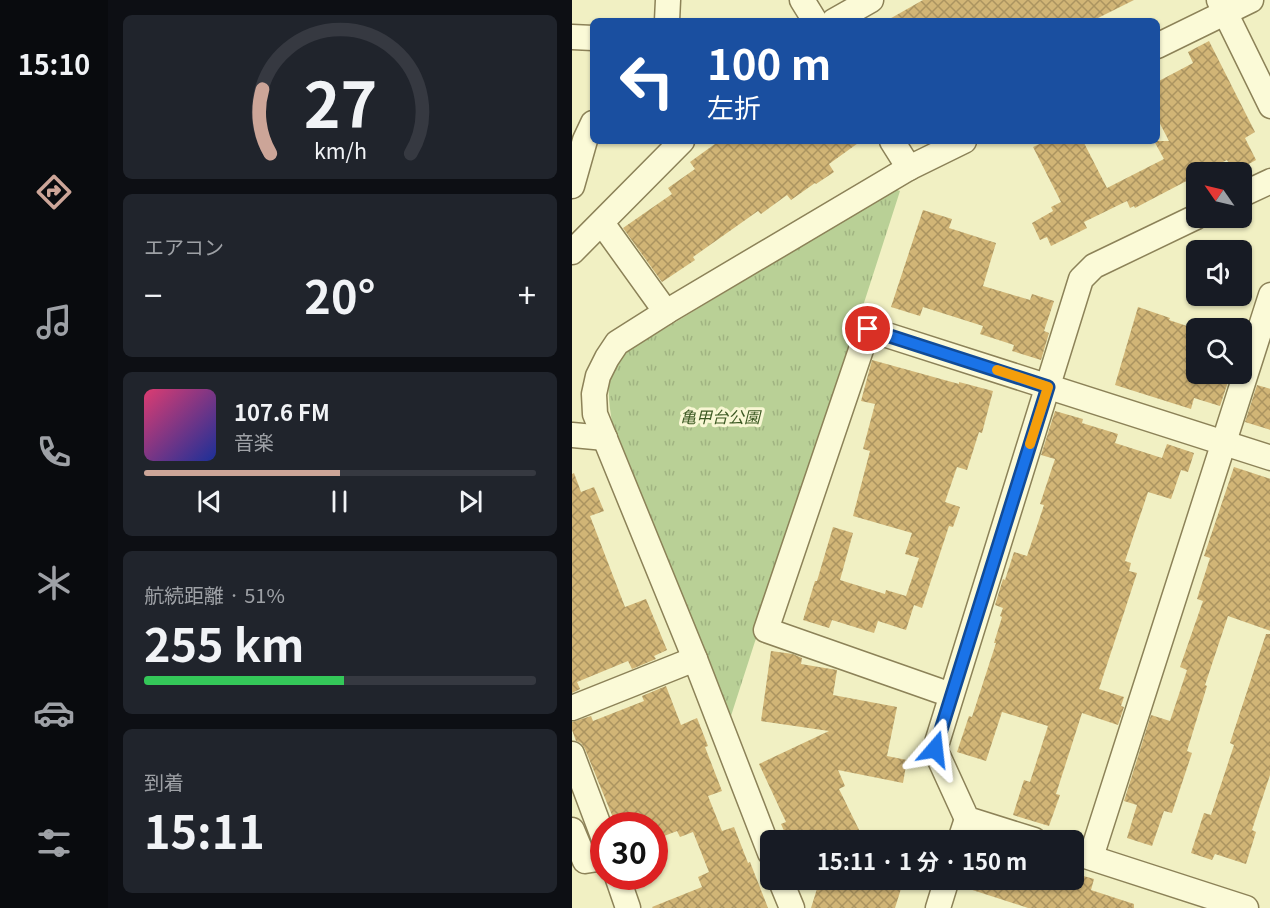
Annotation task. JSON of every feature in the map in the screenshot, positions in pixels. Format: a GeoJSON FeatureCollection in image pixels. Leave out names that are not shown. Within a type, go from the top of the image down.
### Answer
{"type":"FeatureCollection","features":[{"type":"Feature","properties":{"kind":"street"},"geometry":{"type":"LineString","coordinates":[[667,18],[668,0]]}},
{"type":"Feature","properties":{"kind":"street"},"geometry":{"type":"LineString","coordinates":[[802,0],[813,18]]}},
{"type":"Feature","properties":{"kind":"street"},"geometry":{"type":"LineString","coordinates":[[839,18],[871,0]]}},
{"type":"Feature","properties":{"kind":"street"},"geometry":{"type":"LineString","coordinates":[[1160,44],[1222,6],[1251,0]]}},
{"type":"Feature","properties":{"kind":"street"},"geometry":{"type":"LineString","coordinates":[[1222,6],[1271,106]]}},
{"type":"Feature","properties":{"kind":"street"},"geometry":{"type":"LineString","coordinates":[[572,37],[590,38]]}},
{"type":"Feature","properties":{"kind":"street"},"geometry":{"type":"LineString","coordinates":[[572,186],[590,129]]}},
{"type":"Feature","properties":{"kind":"street"},"geometry":{"type":"LineString","coordinates":[[572,252],[679,144]]}},
{"type":"Feature","properties":{"kind":"street"},"geometry":{"type":"LineString","coordinates":[[894,144],[910,168]]}},
{"type":"Feature","properties":{"kind":"street"},"geometry":{"type":"LineString","coordinates":[[761,830],[695,659],[595,414],[594,394],[598,376],[617,343],[910,168],[958,144]]}},
{"type":"Feature","properties":{"kind":"street"},"geometry":{"type":"LineString","coordinates":[[1252,190],[1271,181]]}},
{"type":"Feature","properties":{"kind":"street"},"geometry":{"type":"LineString","coordinates":[[963,830],[935,749],[1081,279],[1094,266],[1186,222]]}},
{"type":"Feature","properties":{"kind":"street"},"geometry":{"type":"LineString","coordinates":[[602,223],[666,312]]}},
{"type":"Feature","properties":{"kind":"street"},"geometry":{"type":"LineString","coordinates":[[1084,849],[1271,295]]}},
{"type":"Feature","properties":{"kind":"street"},"geometry":{"type":"LineString","coordinates":[[951,695],[766,630],[868,329],[1271,458]]}},
{"type":"Feature","properties":{"kind":"street"},"geometry":{"type":"LineString","coordinates":[[572,435],[605,438]]}},
{"type":"Feature","properties":{"kind":"street"},"geometry":{"type":"LineString","coordinates":[[572,708],[695,659]]}},
{"type":"Feature","properties":{"kind":"street"},"geometry":{"type":"LineString","coordinates":[[572,754],[594,812]]}},
{"type":"Feature","properties":{"kind":"street"},"geometry":{"type":"LineString","coordinates":[[572,830],[586,861],[590,860]]}},
{"type":"Feature","properties":{"kind":"street"},"geometry":{"type":"LineString","coordinates":[[1084,856],[1246,908]]}},
{"type":"Feature","properties":{"kind":"street"},"geometry":{"type":"LineString","coordinates":[[622,890],[628,908]]}},
{"type":"Feature","properties":{"kind":"street"},"geometry":{"type":"LineString","coordinates":[[785,890],[792,908]]}},
{"type":"Feature","properties":{"kind":"street"},"geometry":{"type":"LineString","coordinates":[[938,908],[944,890]]}},
{"type":"Feature","properties":{"kind":"green space","name":"亀甲台公園"},"geometry":{"type":"Polygon","coordinates":[[[895,189],[900,191],[730,719],[612,422],[610,377],[619,359],[631,349],[895,189]]]}},
{"type":"Feature","properties":{"kind":"building"},"geometry":{"type":"Polygon","coordinates":[[[923,0],[1134,0],[1098,18],[891,18],[923,0]]]}},
{"type":"Feature","properties":{"kind":"building"},"geometry":{"type":"Polygon","coordinates":[[[1209,41],[1255,132],[1245,138],[1256,160],[1252,162],[1228,162],[1227,160],[1223,162],[1186,162],[1186,181],[1135,208],[1134,206],[1130,208],[1127,201],[1084,222],[1087,228],[1051,246],[1047,237],[1040,240],[1032,223],[1053,211],[1051,207],[1061,202],[1033,147],[1040,144],[1085,144],[1107,188],[1164,159],[1156,144],[1160,144],[1160,141],[1169,141],[1160,124],[1160,80],[1193,63],[1188,52],[1209,41]]]}},
{"type":"Feature","properties":{"kind":"building"},"geometry":{"type":"Polygon","coordinates":[[[715,144],[857,144],[829,164],[834,172],[791,200],[787,195],[761,214],[758,211],[693,257],[695,260],[662,282],[623,228],[672,194],[668,188],[695,169],[690,162],[715,144]]]}},
{"type":"Feature","properties":{"kind":"building"},"geometry":{"type":"Polygon","coordinates":[[[923,210],[952,219],[949,228],[996,243],[983,286],[1030,300],[1032,294],[1054,301],[1044,331],[1049,333],[1041,360],[1012,351],[1014,345],[980,334],[983,326],[923,307],[920,316],[891,307],[923,210]]]}},
{"type":"Feature","properties":{"kind":"building"},"geometry":{"type":"Polygon","coordinates":[[[1138,307],[1186,326],[1186,384],[1227,384],[1220,406],[1194,398],[1191,409],[1115,385],[1138,307]]]}},
{"type":"Feature","properties":{"kind":"building"},"geometry":{"type":"Polygon","coordinates":[[[872,360],[993,391],[982,433],[979,432],[967,470],[957,467],[945,502],[960,507],[953,527],[949,526],[922,608],[914,605],[906,630],[878,621],[874,633],[832,620],[829,628],[803,620],[833,527],[853,533],[840,580],[885,594],[886,590],[906,596],[919,558],[905,554],[912,533],[853,516],[870,451],[863,449],[875,404],[861,401],[872,360]]]}},
{"type":"Feature","properties":{"kind":"building"},"geometry":{"type":"Polygon","coordinates":[[[1257,385],[1271,389],[1271,430],[1245,422],[1257,385]]]}},
{"type":"Feature","properties":{"kind":"building"},"geometry":{"type":"Polygon","coordinates":[[[1055,411],[1083,419],[1082,423],[1118,434],[1115,443],[1162,458],[1167,444],[1194,453],[1188,472],[1181,470],[1171,499],[1148,492],[1125,561],[1131,563],[1129,571],[1137,573],[1099,689],[1124,697],[1121,706],[1124,707],[1118,725],[1082,713],[1056,794],[1060,795],[1049,826],[1013,815],[1024,780],[1030,782],[1048,726],[1002,712],[986,761],[957,752],[969,716],[972,717],[996,643],[994,643],[1003,608],[995,605],[1003,579],[1005,580],[1014,552],[1027,556],[1044,505],[1040,504],[1055,459],[1041,455],[1055,411]]]}},
{"type":"Feature","properties":{"kind":"building"},"geometry":{"type":"Polygon","coordinates":[[[1234,467],[1271,479],[1271,631],[1228,616],[1205,685],[1207,686],[1187,751],[1192,753],[1172,813],[1164,811],[1152,846],[1127,838],[1137,805],[1124,801],[1151,715],[1170,721],[1187,670],[1180,667],[1203,601],[1197,599],[1210,558],[1204,556],[1234,467]]]}},
{"type":"Feature","properties":{"kind":"building"},"geometry":{"type":"Polygon","coordinates":[[[574,473],[581,492],[594,487],[604,511],[590,516],[625,607],[646,599],[667,650],[654,656],[656,659],[632,669],[628,661],[577,682],[580,689],[572,693],[572,474],[574,473]]]}},
{"type":"Feature","properties":{"kind":"building"},"geometry":{"type":"Polygon","coordinates":[[[1266,634],[1271,634],[1271,772],[1252,830],[1256,832],[1246,864],[1215,854],[1212,860],[1191,853],[1204,813],[1211,815],[1234,745],[1230,743],[1266,634]]]}},
{"type":"Feature","properties":{"kind":"building"},"geometry":{"type":"Polygon","coordinates":[[[771,651],[793,654],[802,658],[801,664],[837,670],[833,695],[897,707],[887,756],[907,760],[903,783],[838,770],[845,786],[839,789],[859,830],[784,830],[781,824],[786,822],[759,764],[829,731],[761,721],[771,651]]]}},
{"type":"Feature","properties":{"kind":"building"},"geometry":{"type":"Polygon","coordinates":[[[666,686],[681,725],[697,718],[708,746],[705,747],[722,791],[708,796],[722,831],[734,827],[768,908],[652,907],[702,887],[698,877],[709,872],[693,832],[680,837],[677,831],[668,835],[668,812],[611,812],[585,749],[581,743],[576,741],[572,730],[572,722],[591,716],[593,721],[644,701],[642,696],[666,686]]]}},
{"type":"Feature","properties":{"kind":"building"},"geometry":{"type":"Polygon","coordinates":[[[1084,876],[1094,879],[1091,890],[1134,904],[1134,908],[1028,908],[972,890],[1084,890],[1084,876]]]}},
{"type":"Feature","properties":{"kind":"building"},"geometry":{"type":"Polygon","coordinates":[[[817,890],[901,890],[895,908],[811,908],[817,890]]]}},
{"type":"Feature","properties":{"kind":"slow traffic"},"geometry":{"type":"LineString","coordinates":[[997,370],[1048,387],[1030,444]]}},
{"type":"Feature","properties":{"kind":"route"},"geometry":{"type":"LineString","coordinates":[[868,329],[1048,387],[935,749]]}}]}
